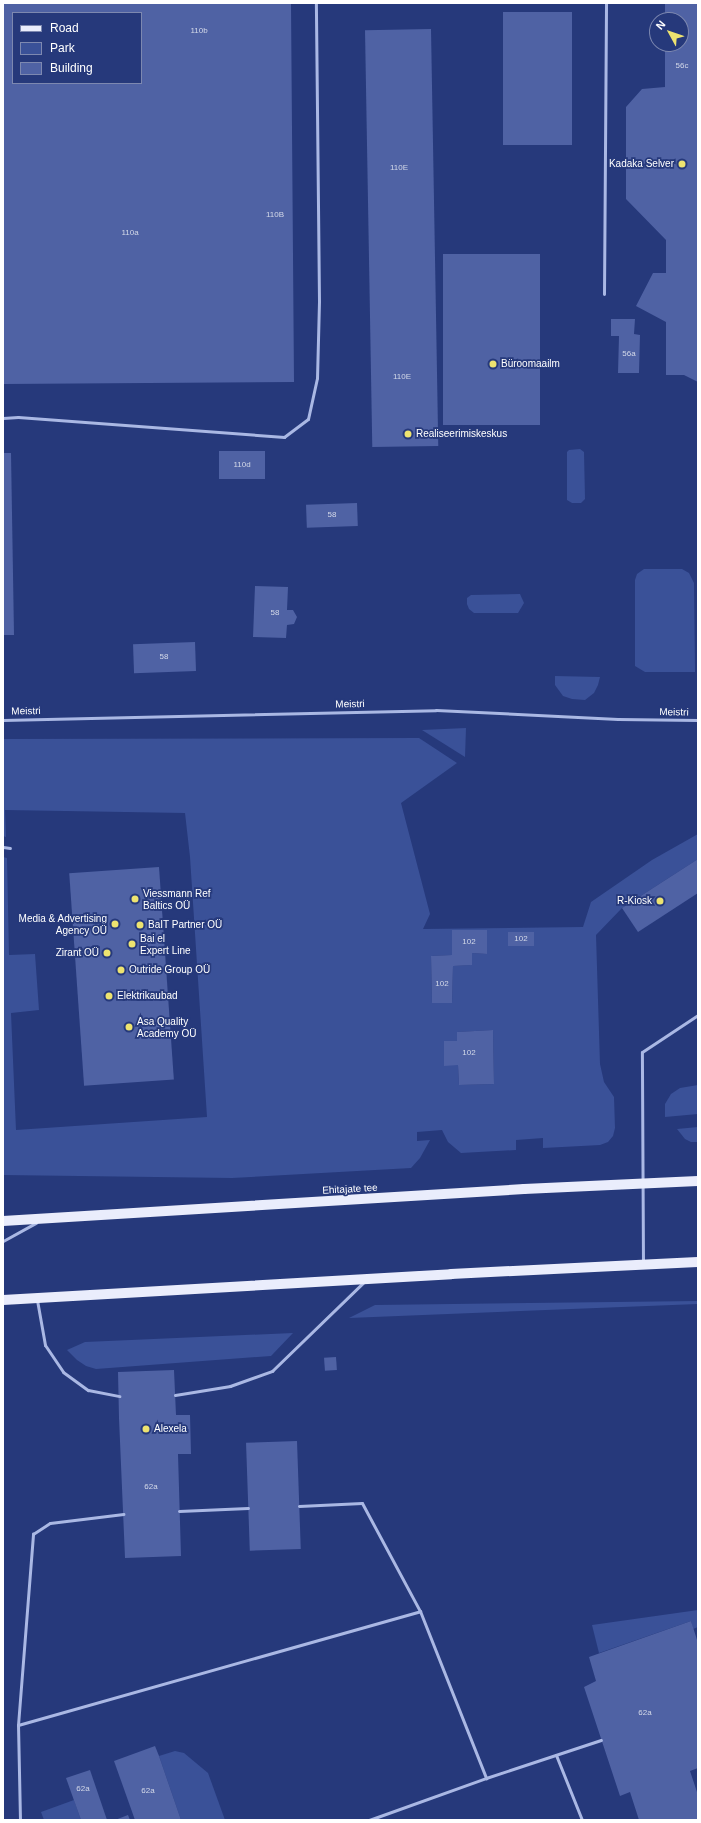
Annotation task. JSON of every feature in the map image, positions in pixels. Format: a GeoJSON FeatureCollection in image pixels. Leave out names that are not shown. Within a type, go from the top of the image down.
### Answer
{"type":"FeatureCollection","features":[{"type":"Feature","properties":{"kind":"main road","name":"Ehitajate tee"},"geometry":{"type":"LineString","coordinates":[[3,1221],[698,1181]]}},
{"type":"Feature","properties":{"kind":"main road"},"geometry":{"type":"LineString","coordinates":[[3,1300],[698,1262]]}},
{"type":"Feature","properties":{"kind":"lane"},"geometry":{"type":"LineString","coordinates":[[3,418],[18,417],[284,437],[308,419],[318,370],[319,293],[316,3]]}},
{"type":"Feature","properties":{"kind":"lane"},"geometry":{"type":"LineString","coordinates":[[604,294],[606,3]]}},
{"type":"Feature","properties":{"kind":"lane","name":"Meistri"},"geometry":{"type":"LineString","coordinates":[[3,720],[436,710],[618,719],[698,720]]}},
{"type":"Feature","properties":{"kind":"lane"},"geometry":{"type":"LineString","coordinates":[[3,847],[10,848]]}},
{"type":"Feature","properties":{"kind":"lane"},"geometry":{"type":"LineString","coordinates":[[643,1265],[644,1183],[642,1052],[698,1015]]}},
{"type":"Feature","properties":{"kind":"lane"},"geometry":{"type":"LineString","coordinates":[[3,1241],[43,1219]]}},
{"type":"Feature","properties":{"kind":"lane"},"geometry":{"type":"LineString","coordinates":[[175,1395],[230,1386],[272,1372],[366,1279]]}},
{"type":"Feature","properties":{"kind":"lane"},"geometry":{"type":"LineString","coordinates":[[37,1298],[45,1345],[63,1372],[88,1390],[119,1396]]}},
{"type":"Feature","properties":{"kind":"lane"},"geometry":{"type":"LineString","coordinates":[[299,1506],[362,1503],[420,1611],[486,1778]]}},
{"type":"Feature","properties":{"kind":"lane"},"geometry":{"type":"LineString","coordinates":[[180,1511],[248,1508]]}},
{"type":"Feature","properties":{"kind":"lane"},"geometry":{"type":"LineString","coordinates":[[20,1820],[18,1725],[32,1534],[50,1523],[123,1514]]}},
{"type":"Feature","properties":{"kind":"lane"},"geometry":{"type":"LineString","coordinates":[[18,1725],[420,1611]]}},
{"type":"Feature","properties":{"kind":"lane"},"geometry":{"type":"LineString","coordinates":[[369,1820],[486,1778],[601,1740]]}},
{"type":"Feature","properties":{"kind":"lane"},"geometry":{"type":"LineString","coordinates":[[556,1755],[582,1820]]}},
{"type":"Feature","properties":{"kind":"green space"},"geometry":{"type":"Polygon","coordinates":[[[580,449],[584,452],[585,499],[581,503],[572,503],[567,500],[567,452],[569,450],[580,449]]]}},
{"type":"Feature","properties":{"kind":"green space"},"geometry":{"type":"Polygon","coordinates":[[[644,569],[682,569],[689,573],[694,583],[695,672],[645,672],[635,666],[635,580],[637,574],[644,569]]]}},
{"type":"Feature","properties":{"kind":"green space"},"geometry":{"type":"Polygon","coordinates":[[[520,594],[524,603],[518,613],[474,613],[469,609],[467,604],[467,598],[471,595],[520,594]]]}},
{"type":"Feature","properties":{"kind":"green space"},"geometry":{"type":"Polygon","coordinates":[[[555,676],[600,677],[594,693],[585,700],[572,699],[563,696],[555,685],[555,676]]]}},
{"type":"Feature","properties":{"kind":"green space"},"geometry":{"type":"Polygon","coordinates":[[[466,728],[465,757],[422,730],[466,728]]]}},
{"type":"Feature","properties":{"kind":"green space"},"geometry":{"type":"Polygon","coordinates":[[[419,738],[457,763],[401,803],[430,914],[423,929],[583,927],[591,902],[652,860],[698,834],[698,859],[622,908],[596,935],[600,1064],[604,1082],[614,1097],[615,1128],[613,1136],[608,1142],[600,1145],[543,1148],[543,1138],[516,1140],[516,1150],[461,1153],[448,1142],[442,1130],[417,1132],[417,1141],[430,1140],[420,1158],[411,1168],[232,1178],[3,1175],[3,857],[7,858],[9,955],[35,954],[39,1010],[11,1013],[16,1130],[207,1117],[190,857],[185,813],[5,810],[6,837],[3,836],[3,739],[419,738]],[[486,930],[452,955],[431,956],[432,1003],[452,1003],[453,966],[471,965],[472,953],[487,954],[486,930]],[[493,1030],[457,1032],[457,1041],[444,1041],[444,1065],[458,1065],[459,1085],[494,1084],[493,1030]]]}},
{"type":"Feature","properties":{"kind":"green space"},"geometry":{"type":"Polygon","coordinates":[[[698,1085],[698,1114],[665,1117],[665,1104],[671,1094],[680,1088],[698,1085]]]}},
{"type":"Feature","properties":{"kind":"green space"},"geometry":{"type":"Polygon","coordinates":[[[698,1127],[698,1142],[691,1142],[685,1139],[677,1129],[698,1127]]]}},
{"type":"Feature","properties":{"kind":"green space"},"geometry":{"type":"Polygon","coordinates":[[[698,1301],[698,1304],[349,1318],[375,1305],[698,1301]]]}},
{"type":"Feature","properties":{"kind":"green space"},"geometry":{"type":"Polygon","coordinates":[[[293,1333],[271,1356],[96,1369],[86,1366],[77,1360],[67,1350],[85,1342],[293,1333]]]}},
{"type":"Feature","properties":{"kind":"green space"},"geometry":{"type":"Polygon","coordinates":[[[698,1610],[698,1627],[693,1629],[691,1621],[599,1653],[592,1625],[698,1610]]]}},
{"type":"Feature","properties":{"kind":"green space"},"geometry":{"type":"Polygon","coordinates":[[[175,1751],[184,1753],[208,1773],[225,1820],[181,1820],[159,1756],[175,1751]]]}},
{"type":"Feature","properties":{"kind":"green space"},"geometry":{"type":"Polygon","coordinates":[[[74,1800],[81,1820],[44,1820],[41,1812],[74,1800]]]}},
{"type":"Feature","properties":{"kind":"building"},"geometry":{"type":"Polygon","coordinates":[[[3,3],[291,3],[294,382],[3,384],[3,3]]]}},
{"type":"Feature","properties":{"kind":"building","name":"Kadaka Selver"},"geometry":{"type":"Polygon","coordinates":[[[665,3],[698,3],[698,382],[684,375],[666,375],[666,322],[636,306],[653,273],[666,273],[666,240],[626,199],[626,107],[642,89],[665,87],[665,52],[689,52],[689,12],[665,12],[665,3]]]}},
{"type":"Feature","properties":{"kind":"building"},"geometry":{"type":"Polygon","coordinates":[[[503,12],[572,12],[572,145],[503,145],[503,12]]]}},
{"type":"Feature","properties":{"kind":"building"},"geometry":{"type":"Polygon","coordinates":[[[431,29],[438,446],[372,447],[365,30],[431,29]]]}},
{"type":"Feature","properties":{"kind":"building","name":"Büroomaailm"},"geometry":{"type":"Polygon","coordinates":[[[443,254],[540,254],[540,425],[443,425],[443,254]]]}},
{"type":"Feature","properties":{"kind":"building"},"geometry":{"type":"Polygon","coordinates":[[[611,319],[635,319],[634,334],[640,335],[639,373],[618,373],[619,336],[611,336],[611,319]]]}},
{"type":"Feature","properties":{"kind":"building"},"geometry":{"type":"Polygon","coordinates":[[[219,451],[265,451],[265,479],[219,479],[219,451]]]}},
{"type":"Feature","properties":{"kind":"building"},"geometry":{"type":"Polygon","coordinates":[[[3,453],[11,453],[14,635],[3,635],[3,453]]]}},
{"type":"Feature","properties":{"kind":"building"},"geometry":{"type":"Polygon","coordinates":[[[357,503],[358,526],[307,528],[306,505],[357,503]]]}},
{"type":"Feature","properties":{"kind":"building"},"geometry":{"type":"Polygon","coordinates":[[[255,586],[288,587],[287,610],[293,610],[297,617],[294,624],[287,625],[286,638],[253,637],[255,586]]]}},
{"type":"Feature","properties":{"kind":"building"},"geometry":{"type":"Polygon","coordinates":[[[195,642],[196,671],[134,673],[133,644],[195,642]]]}},
{"type":"Feature","properties":{"kind":"building","name":"R-Kiosk"},"geometry":{"type":"Polygon","coordinates":[[[698,859],[698,893],[638,932],[622,908],[698,859]]]}},
{"type":"Feature","properties":{"kind":"building"},"geometry":{"type":"Polygon","coordinates":[[[159,867],[174,1079],[84,1086],[69,873],[159,867]]]}},
{"type":"Feature","properties":{"kind":"building"},"geometry":{"type":"Polygon","coordinates":[[[452,930],[487,930],[487,954],[472,953],[472,965],[453,966],[452,1003],[432,1003],[431,956],[452,955],[452,930]]]}},
{"type":"Feature","properties":{"kind":"building"},"geometry":{"type":"Polygon","coordinates":[[[508,932],[534,932],[534,946],[508,946],[508,932]]]}},
{"type":"Feature","properties":{"kind":"building"},"geometry":{"type":"Polygon","coordinates":[[[493,1030],[494,1084],[459,1085],[458,1065],[444,1066],[444,1041],[457,1041],[457,1032],[493,1030]]]}},
{"type":"Feature","properties":{"kind":"building"},"geometry":{"type":"Polygon","coordinates":[[[336,1357],[337,1370],[325,1371],[324,1358],[336,1357]]]}},
{"type":"Feature","properties":{"kind":"building"},"geometry":{"type":"Polygon","coordinates":[[[174,1370],[176,1415],[190,1415],[191,1454],[178,1454],[181,1556],[125,1558],[118,1372],[174,1370]]]}},
{"type":"Feature","properties":{"kind":"building"},"geometry":{"type":"Polygon","coordinates":[[[297,1441],[301,1549],[250,1551],[246,1443],[297,1441]]]}},
{"type":"Feature","properties":{"kind":"building"},"geometry":{"type":"Polygon","coordinates":[[[691,1621],[698,1643],[698,1768],[690,1771],[698,1795],[698,1820],[639,1820],[630,1792],[620,1796],[584,1687],[596,1681],[589,1657],[691,1621]]]}},
{"type":"Feature","properties":{"kind":"building"},"geometry":{"type":"Polygon","coordinates":[[[155,1746],[181,1820],[135,1820],[114,1761],[155,1746]]]}},
{"type":"Feature","properties":{"kind":"building"},"geometry":{"type":"Polygon","coordinates":[[[90,1770],[107,1820],[81,1820],[66,1778],[90,1770]]]}},
{"type":"Feature","properties":{"kind":"building"},"geometry":{"type":"Polygon","coordinates":[[[128,1815],[130,1820],[115,1820],[128,1815]]]}},
{"type":"Feature","properties":{"kind":"place","name":"Kadaka Selver"},"geometry":{"type":"Point","coordinates":[682,164]}},
{"type":"Feature","properties":{"kind":"place","name":"Büroomaailm"},"geometry":{"type":"Point","coordinates":[493,364]}},
{"type":"Feature","properties":{"kind":"place","name":"Realiseerimiskeskus"},"geometry":{"type":"Point","coordinates":[408,434]}},
{"type":"Feature","properties":{"kind":"place","name":"Viessmann Ref Baltics OÜ"},"geometry":{"type":"Point","coordinates":[135,899]}},
{"type":"Feature","properties":{"kind":"place","name":"R-Kiosk"},"geometry":{"type":"Point","coordinates":[660,901]}},
{"type":"Feature","properties":{"kind":"place","name":"Media & Advertising Agency OÜ"},"geometry":{"type":"Point","coordinates":[115,924]}},
{"type":"Feature","properties":{"kind":"place","name":"BaIT Partner OÜ"},"geometry":{"type":"Point","coordinates":[140,925]}},
{"type":"Feature","properties":{"kind":"place","name":"Bai el Expert Line"},"geometry":{"type":"Point","coordinates":[132,944]}},
{"type":"Feature","properties":{"kind":"place","name":"Zirant OÜ"},"geometry":{"type":"Point","coordinates":[107,953]}},
{"type":"Feature","properties":{"kind":"place","name":"Outride Group OÜ"},"geometry":{"type":"Point","coordinates":[121,970]}},
{"type":"Feature","properties":{"kind":"place","name":"Elektrikaubad"},"geometry":{"type":"Point","coordinates":[109,996]}},
{"type":"Feature","properties":{"kind":"place","name":"Asa Quality Academy OÜ"},"geometry":{"type":"Point","coordinates":[129,1027]}},
{"type":"Feature","properties":{"kind":"place","name":"Alexela"},"geometry":{"type":"Point","coordinates":[146,1429]}}]}
